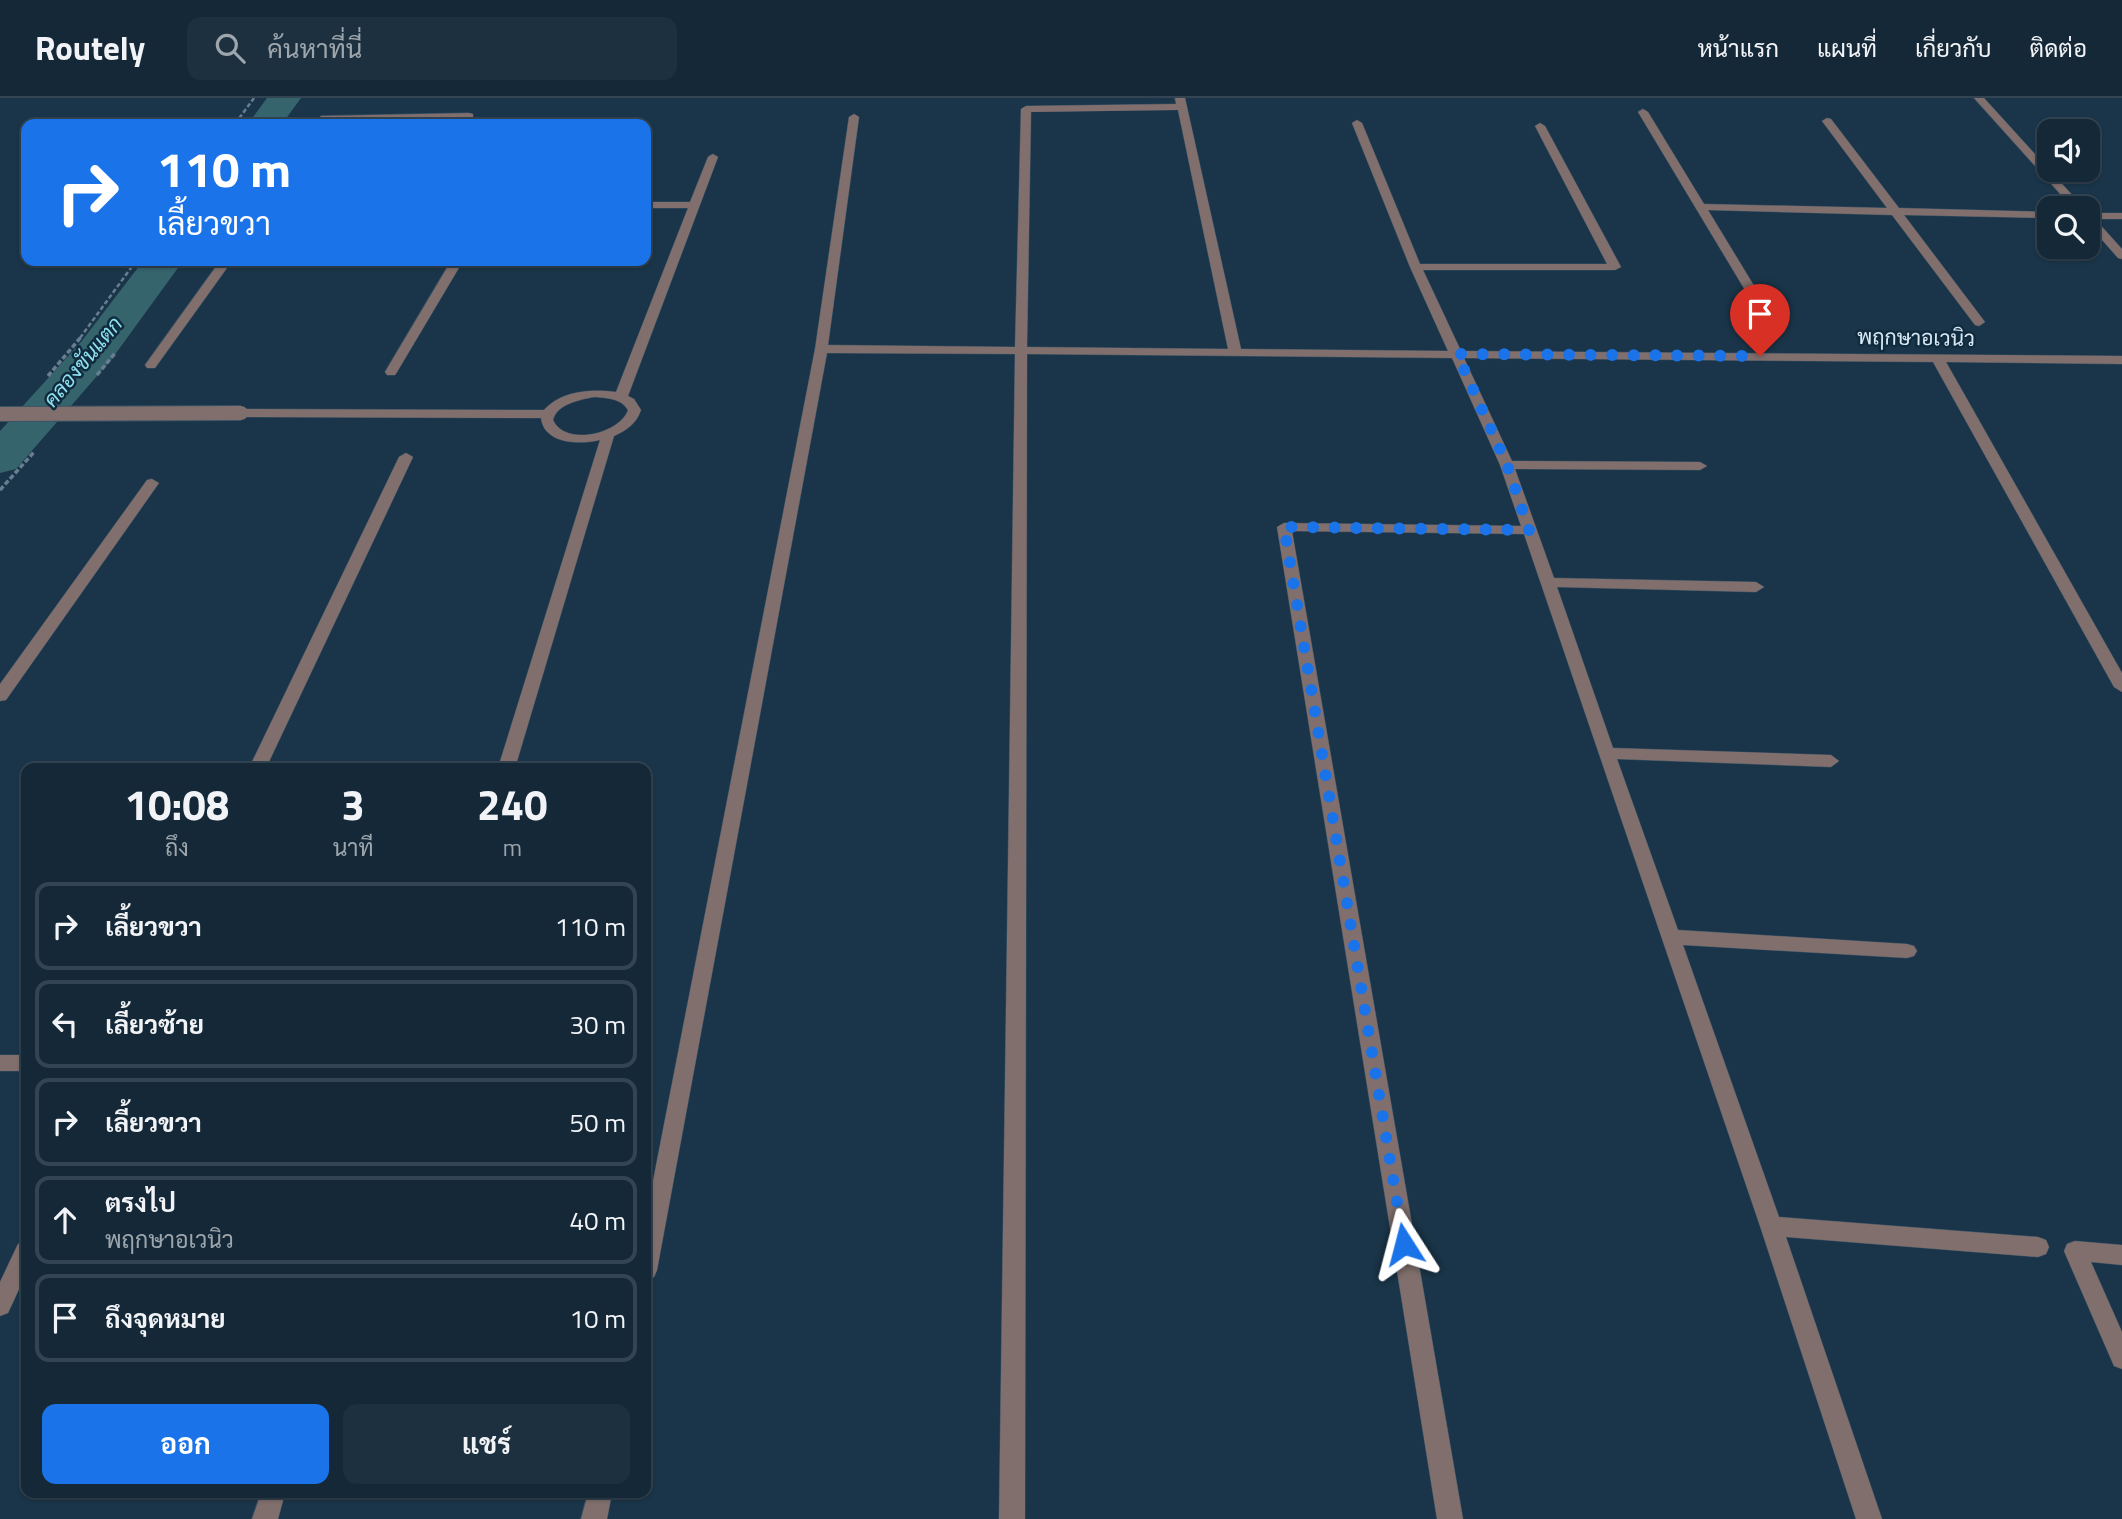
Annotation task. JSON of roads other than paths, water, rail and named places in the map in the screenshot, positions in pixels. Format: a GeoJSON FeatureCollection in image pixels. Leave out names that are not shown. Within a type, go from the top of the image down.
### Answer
{"type":"FeatureCollection","features":[{"type":"Feature","properties":{"kind":"street"},"geometry":{"type":"LineString","coordinates":[[1979,98],[2068,196]]}},
{"type":"Feature","properties":{"kind":"street"},"geometry":{"type":"LineString","coordinates":[[1012,1519],[1021,351],[1026,109],[1181,103],[1235,352]]}},
{"type":"Feature","properties":{"kind":"street"},"geometry":{"type":"LineString","coordinates":[[1643,112],[1767,317]]}},
{"type":"Feature","properties":{"kind":"street"},"geometry":{"type":"LineString","coordinates":[[358,119],[468,116]]}},
{"type":"Feature","properties":{"kind":"street"},"geometry":{"type":"LineString","coordinates":[[651,1246],[821,349],[855,117]]}},
{"type":"Feature","properties":{"kind":"street"},"geometry":{"type":"LineString","coordinates":[[1828,121],[1979,322]]}},
{"type":"Feature","properties":{"kind":"street"},"geometry":{"type":"LineString","coordinates":[[1357,123],[1416,267],[1507,465],[1869,1519]]}},
{"type":"Feature","properties":{"kind":"street"},"geometry":{"type":"LineString","coordinates":[[1416,267],[1615,267],[1540,127]]}},
{"type":"Feature","properties":{"kind":"street"},"geometry":{"type":"LineString","coordinates":[[621,397],[713,157]]}},
{"type":"Feature","properties":{"kind":"street"},"geometry":{"type":"LineString","coordinates":[[651,205],[694,205]]}},
{"type":"Feature","properties":{"kind":"street"},"geometry":{"type":"LineString","coordinates":[[1700,207],[2037,215]]}},
{"type":"Feature","properties":{"kind":"street"},"geometry":{"type":"LineString","coordinates":[[2100,217],[2122,216]]}},
{"type":"Feature","properties":{"kind":"street"},"geometry":{"type":"LineString","coordinates":[[2100,231],[2122,256]]}},
{"type":"Feature","properties":{"kind":"street"},"geometry":{"type":"LineString","coordinates":[[151,365],[222,266]]}},
{"type":"Feature","properties":{"kind":"street"},"geometry":{"type":"LineString","coordinates":[[391,372],[454,266]]}},
{"type":"Feature","properties":{"kind":"street","name":"พฤกษาอเวนิว"},"geometry":{"type":"LineString","coordinates":[[821,349],[2122,360]]}},
{"type":"Feature","properties":{"kind":"street"},"geometry":{"type":"LineString","coordinates":[[1937,358],[2122,687]]}},
{"type":"Feature","properties":{"kind":"street"},"geometry":{"type":"LineString","coordinates":[[0,414],[548,414],[566,400],[579,396],[608,394],[621,397],[634,408],[634,416],[629,423],[608,435],[580,438],[556,433],[547,421],[548,414]]}},
{"type":"Feature","properties":{"kind":"street"},"geometry":{"type":"LineString","coordinates":[[508,763],[608,435]]}},
{"type":"Feature","properties":{"kind":"street"},"geometry":{"type":"LineString","coordinates":[[259,763],[406,457]]}},
{"type":"Feature","properties":{"kind":"street"},"geometry":{"type":"LineString","coordinates":[[1507,465],[1700,466]]}},
{"type":"Feature","properties":{"kind":"street"},"geometry":{"type":"LineString","coordinates":[[0,696],[152,483]]}},
{"type":"Feature","properties":{"kind":"street"},"geometry":{"type":"LineString","coordinates":[[1450,1519],[1284,527],[1529,530]]}},
{"type":"Feature","properties":{"kind":"street"},"geometry":{"type":"LineString","coordinates":[[1547,582],[1756,587]]}},
{"type":"Feature","properties":{"kind":"street"},"geometry":{"type":"LineString","coordinates":[[1607,753],[1831,761]]}},
{"type":"Feature","properties":{"kind":"street"},"geometry":{"type":"LineString","coordinates":[[1671,937],[1907,950]]}},
{"type":"Feature","properties":{"kind":"street"},"geometry":{"type":"LineString","coordinates":[[0,1063],[21,1063]]}},
{"type":"Feature","properties":{"kind":"street"},"geometry":{"type":"LineString","coordinates":[[1770,1226],[2038,1247]]}},
{"type":"Feature","properties":{"kind":"street"},"geometry":{"type":"LineString","coordinates":[[2122,1255],[2075,1251],[2122,1359]]}},
{"type":"Feature","properties":{"kind":"street"},"geometry":{"type":"LineString","coordinates":[[0,1306],[21,1262]]}},
{"type":"Feature","properties":{"kind":"street"},"geometry":{"type":"LineString","coordinates":[[265,1519],[271,1498]]}},
{"type":"Feature","properties":{"kind":"street"},"geometry":{"type":"LineString","coordinates":[[594,1519],[599,1498]]}},
{"type":"Feature","properties":{"kind":"waterway","name":"คลองขันแตก"},"geometry":{"type":"LineString","coordinates":[[269,119],[284,98]]}},
{"type":"Feature","properties":{"kind":"waterway","name":"คลองขันแตก"},"geometry":{"type":"LineString","coordinates":[[0,459],[96,351],[159,266]]}}]}
